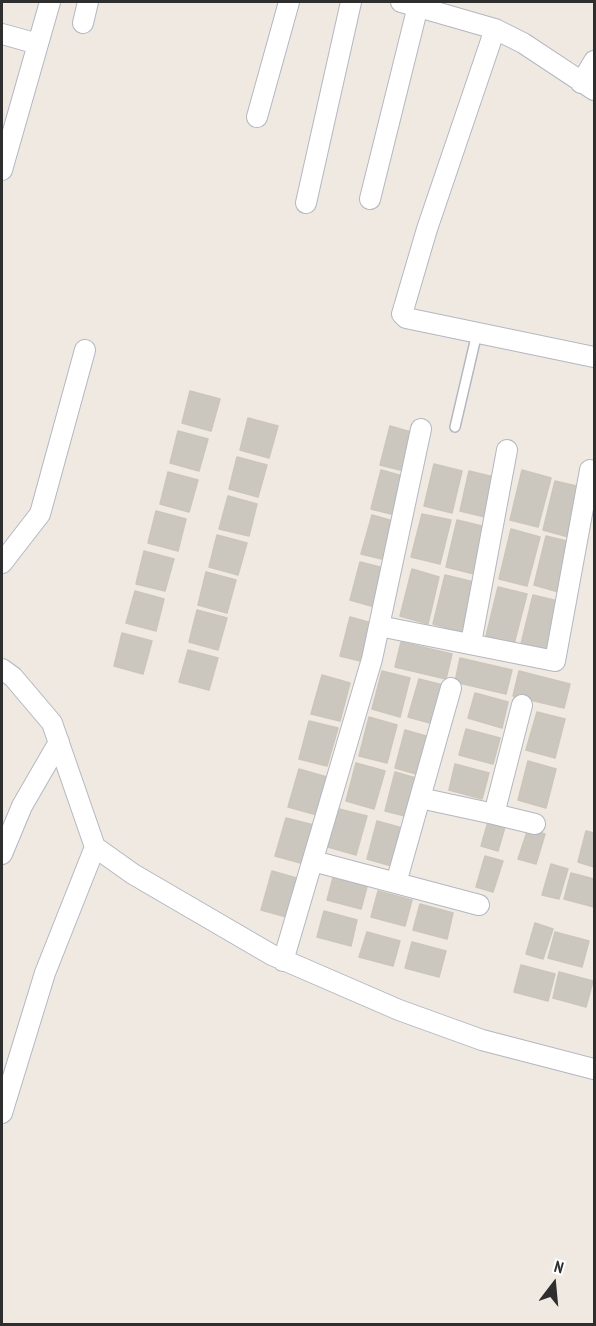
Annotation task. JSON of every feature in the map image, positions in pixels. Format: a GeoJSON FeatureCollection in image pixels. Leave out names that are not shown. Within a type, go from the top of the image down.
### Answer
{"type":"FeatureCollection","features":[{"type":"Feature","properties":{"kind":"street"},"geometry":{"type":"LineString","coordinates":[[2,170],[50,2]]}},
{"type":"Feature","properties":{"kind":"street"},"geometry":{"type":"LineString","coordinates":[[83,23],[88,2]]}},
{"type":"Feature","properties":{"kind":"street"},"geometry":{"type":"LineString","coordinates":[[257,117],[289,2]]}},
{"type":"Feature","properties":{"kind":"street"},"geometry":{"type":"LineString","coordinates":[[306,203],[351,2]]}},
{"type":"Feature","properties":{"kind":"street"},"geometry":{"type":"LineString","coordinates":[[370,199],[410,4],[495,29],[523,43],[588,86],[594,61]]}},
{"type":"Feature","properties":{"kind":"street"},"geometry":{"type":"LineString","coordinates":[[495,29],[427,229],[402,314],[406,318],[594,357]]}},
{"type":"Feature","properties":{"kind":"street"},"geometry":{"type":"LineString","coordinates":[[2,34],[38,44]]}},
{"type":"Feature","properties":{"kind":"street"},"geometry":{"type":"LineString","coordinates":[[2,562],[40,514],[85,350]]}},
{"type":"Feature","properties":{"kind":"street"},"geometry":{"type":"LineString","coordinates":[[283,961],[370,666],[421,429]]}},
{"type":"Feature","properties":{"kind":"street"},"geometry":{"type":"LineString","coordinates":[[471,643],[507,450]]}},
{"type":"Feature","properties":{"kind":"street"},"geometry":{"type":"LineString","coordinates":[[379,626],[553,661],[557,659],[590,470]]}},
{"type":"Feature","properties":{"kind":"street"},"geometry":{"type":"LineString","coordinates":[[2,669],[13,677],[52,723],[95,846],[133,874],[283,961],[399,1010],[482,1040],[594,1069]]}},
{"type":"Feature","properties":{"kind":"street"},"geometry":{"type":"LineString","coordinates":[[396,883],[451,688]]}},
{"type":"Feature","properties":{"kind":"street"},"geometry":{"type":"LineString","coordinates":[[494,814],[522,705]]}},
{"type":"Feature","properties":{"kind":"street"},"geometry":{"type":"LineString","coordinates":[[2,854],[22,806],[59,742]]}},
{"type":"Feature","properties":{"kind":"street"},"geometry":{"type":"LineString","coordinates":[[420,798],[535,824]]}},
{"type":"Feature","properties":{"kind":"street"},"geometry":{"type":"LineString","coordinates":[[2,1113],[7,1073],[95,846]]}},
{"type":"Feature","properties":{"kind":"street"},"geometry":{"type":"LineString","coordinates":[[313,861],[479,905]]}},
{"type":"Feature","properties":{"kind":"lane"},"geometry":{"type":"LineString","coordinates":[[455,427],[477,333]]}},
{"type":"Feature","properties":{"kind":"building"},"geometry":{"type":"Polygon","coordinates":[[[190,391],[220,399],[211,431],[182,423],[190,391]]]}},
{"type":"Feature","properties":{"kind":"building"},"geometry":{"type":"Polygon","coordinates":[[[248,418],[278,426],[269,458],[240,450],[248,418]]]}},
{"type":"Feature","properties":{"kind":"building"},"geometry":{"type":"Polygon","coordinates":[[[390,426],[418,434],[408,472],[380,465],[390,426]]]}},
{"type":"Feature","properties":{"kind":"building"},"geometry":{"type":"Polygon","coordinates":[[[178,431],[208,439],[199,471],[170,463],[178,431]]]}},
{"type":"Feature","properties":{"kind":"building"},"geometry":{"type":"Polygon","coordinates":[[[237,457],[267,465],[258,497],[229,489],[237,457]]]}},
{"type":"Feature","properties":{"kind":"building"},"geometry":{"type":"Polygon","coordinates":[[[434,464],[462,471],[452,513],[424,506],[434,464]]]}},
{"type":"Feature","properties":{"kind":"building"},"geometry":{"type":"Polygon","coordinates":[[[381,470],[410,478],[399,516],[371,509],[381,470]]]}},
{"type":"Feature","properties":{"kind":"building"},"geometry":{"type":"Polygon","coordinates":[[[522,470],[551,478],[538,527],[510,520],[522,470]]]}},
{"type":"Feature","properties":{"kind":"building"},"geometry":{"type":"Polygon","coordinates":[[[469,471],[498,478],[489,518],[460,511],[469,471]]]}},
{"type":"Feature","properties":{"kind":"building"},"geometry":{"type":"Polygon","coordinates":[[[168,472],[198,480],[189,512],[160,504],[168,472]]]}},
{"type":"Feature","properties":{"kind":"building"},"geometry":{"type":"Polygon","coordinates":[[[555,481],[585,488],[572,538],[543,530],[555,481]]]}},
{"type":"Feature","properties":{"kind":"building"},"geometry":{"type":"Polygon","coordinates":[[[228,496],[257,504],[249,536],[219,529],[228,496]]]}},
{"type":"Feature","properties":{"kind":"building"},"geometry":{"type":"Polygon","coordinates":[[[156,511],[186,519],[178,551],[148,543],[156,511]]]}},
{"type":"Feature","properties":{"kind":"building"},"geometry":{"type":"Polygon","coordinates":[[[422,514],[451,520],[440,564],[411,557],[422,514]]]}},
{"type":"Feature","properties":{"kind":"building"},"geometry":{"type":"Polygon","coordinates":[[[372,515],[400,523],[390,561],[361,554],[372,515]]]}},
{"type":"Feature","properties":{"kind":"building"},"geometry":{"type":"Polygon","coordinates":[[[457,520],[486,527],[474,574],[446,567],[457,520]]]}},
{"type":"Feature","properties":{"kind":"building"},"geometry":{"type":"Polygon","coordinates":[[[511,529],[540,537],[527,586],[499,579],[511,529]]]}},
{"type":"Feature","properties":{"kind":"building"},"geometry":{"type":"Polygon","coordinates":[[[217,535],[247,543],[238,575],[209,567],[217,535]]]}},
{"type":"Feature","properties":{"kind":"building"},"geometry":{"type":"Polygon","coordinates":[[[546,536],[575,543],[562,593],[534,585],[546,536]]]}},
{"type":"Feature","properties":{"kind":"building"},"geometry":{"type":"Polygon","coordinates":[[[144,551],[174,559],[165,591],[136,584],[144,551]]]}},
{"type":"Feature","properties":{"kind":"building"},"geometry":{"type":"Polygon","coordinates":[[[360,562],[388,569],[378,608],[350,600],[360,562]]]}},
{"type":"Feature","properties":{"kind":"building"},"geometry":{"type":"Polygon","coordinates":[[[412,569],[439,577],[428,624],[400,616],[412,569]]]}},
{"type":"Feature","properties":{"kind":"building"},"geometry":{"type":"Polygon","coordinates":[[[206,572],[236,580],[227,613],[198,605],[206,572]]]}},
{"type":"Feature","properties":{"kind":"building"},"geometry":{"type":"Polygon","coordinates":[[[445,575],[474,582],[461,632],[433,624],[445,575]]]}},
{"type":"Feature","properties":{"kind":"building"},"geometry":{"type":"Polygon","coordinates":[[[498,587],[527,594],[514,644],[486,636],[498,587]]]}},
{"type":"Feature","properties":{"kind":"building"},"geometry":{"type":"Polygon","coordinates":[[[135,591],[164,599],[156,631],[126,623],[135,591]]]}},
{"type":"Feature","properties":{"kind":"building"},"geometry":{"type":"Polygon","coordinates":[[[533,595],[562,602],[549,652],[521,644],[533,595]]]}},
{"type":"Feature","properties":{"kind":"building"},"geometry":{"type":"Polygon","coordinates":[[[197,610],[227,618],[218,650],[189,642],[197,610]]]}},
{"type":"Feature","properties":{"kind":"building"},"geometry":{"type":"Polygon","coordinates":[[[350,617],[379,625],[368,663],[340,656],[350,617]]]}},
{"type":"Feature","properties":{"kind":"building"},"geometry":{"type":"Polygon","coordinates":[[[122,633],[152,641],[143,674],[114,666],[122,633]]]}},
{"type":"Feature","properties":{"kind":"building"},"geometry":{"type":"Polygon","coordinates":[[[401,642],[452,654],[446,679],[395,667],[401,642]]]}},
{"type":"Feature","properties":{"kind":"building"},"geometry":{"type":"Polygon","coordinates":[[[188,650],[218,658],[209,690],[179,682],[188,650]]]}},
{"type":"Feature","properties":{"kind":"building"},"geometry":{"type":"Polygon","coordinates":[[[460,658],[512,670],[506,694],[455,682],[460,658]]]}},
{"type":"Feature","properties":{"kind":"building"},"geometry":{"type":"Polygon","coordinates":[[[382,671],[410,678],[400,717],[372,709],[382,671]]]}},
{"type":"Feature","properties":{"kind":"building"},"geometry":{"type":"Polygon","coordinates":[[[519,671],[570,684],[564,708],[513,696],[519,671]]]}},
{"type":"Feature","properties":{"kind":"building"},"geometry":{"type":"Polygon","coordinates":[[[322,675],[350,683],[340,721],[311,714],[322,675]]]}},
{"type":"Feature","properties":{"kind":"building"},"geometry":{"type":"Polygon","coordinates":[[[419,679],[447,686],[437,725],[408,717],[419,679]]]}},
{"type":"Feature","properties":{"kind":"building"},"geometry":{"type":"Polygon","coordinates":[[[475,693],[508,702],[502,728],[468,718],[475,693]]]}},
{"type":"Feature","properties":{"kind":"building"},"geometry":{"type":"Polygon","coordinates":[[[537,712],[565,719],[555,758],[526,750],[537,712]]]}},
{"type":"Feature","properties":{"kind":"building"},"geometry":{"type":"Polygon","coordinates":[[[369,717],[397,725],[387,763],[359,756],[369,717]]]}},
{"type":"Feature","properties":{"kind":"building"},"geometry":{"type":"Polygon","coordinates":[[[309,721],[338,728],[327,766],[299,759],[309,721]]]}},
{"type":"Feature","properties":{"kind":"building"},"geometry":{"type":"Polygon","coordinates":[[[466,729],[500,738],[493,764],[459,755],[466,729]]]}},
{"type":"Feature","properties":{"kind":"building"},"geometry":{"type":"Polygon","coordinates":[[[405,730],[433,738],[423,776],[395,768],[405,730]]]}},
{"type":"Feature","properties":{"kind":"building"},"geometry":{"type":"Polygon","coordinates":[[[528,761],[556,769],[546,808],[518,800],[528,761]]]}},
{"type":"Feature","properties":{"kind":"building"},"geometry":{"type":"Polygon","coordinates":[[[356,763],[385,771],[374,809],[346,801],[356,763]]]}},
{"type":"Feature","properties":{"kind":"building"},"geometry":{"type":"Polygon","coordinates":[[[455,764],[489,773],[482,799],[449,790],[455,764]]]}},
{"type":"Feature","properties":{"kind":"building"},"geometry":{"type":"Polygon","coordinates":[[[299,769],[327,777],[317,815],[288,807],[299,769]]]}},
{"type":"Feature","properties":{"kind":"building"},"geometry":{"type":"Polygon","coordinates":[[[395,772],[423,780],[413,818],[385,811],[395,772]]]}},
{"type":"Feature","properties":{"kind":"building"},"geometry":{"type":"Polygon","coordinates":[[[339,809],[367,816],[356,855],[328,847],[339,809]]]}},
{"type":"Feature","properties":{"kind":"building"},"geometry":{"type":"Polygon","coordinates":[[[490,815],[507,820],[498,851],[481,846],[490,815]]]}},
{"type":"Feature","properties":{"kind":"building"},"geometry":{"type":"Polygon","coordinates":[[[286,818],[314,825],[304,864],[275,856],[286,818]]]}},
{"type":"Feature","properties":{"kind":"building"},"geometry":{"type":"Polygon","coordinates":[[[377,821],[406,829],[395,867],[367,859],[377,821]]]}},
{"type":"Feature","properties":{"kind":"building"},"geometry":{"type":"Polygon","coordinates":[[[528,829],[545,834],[536,864],[518,859],[528,829]]]}},
{"type":"Feature","properties":{"kind":"building"},"geometry":{"type":"Polygon","coordinates":[[[586,831],[594,833],[594,867],[578,862],[586,831]]]}},
{"type":"Feature","properties":{"kind":"building"},"geometry":{"type":"Polygon","coordinates":[[[485,856],[503,861],[493,892],[476,887],[485,856]]]}},
{"type":"Feature","properties":{"kind":"building"},"geometry":{"type":"Polygon","coordinates":[[[551,864],[568,869],[559,899],[542,895],[551,864]]]}},
{"type":"Feature","properties":{"kind":"building"},"geometry":{"type":"Polygon","coordinates":[[[272,871],[300,879],[290,918],[261,910],[272,871]]]}},
{"type":"Feature","properties":{"kind":"building"},"geometry":{"type":"Polygon","coordinates":[[[571,873],[594,879],[594,907],[564,899],[571,873]]]}},
{"type":"Feature","properties":{"kind":"building"},"geometry":{"type":"Polygon","coordinates":[[[334,874],[368,883],[361,909],[327,900],[334,874]]]}},
{"type":"Feature","properties":{"kind":"building"},"geometry":{"type":"Polygon","coordinates":[[[378,891],[412,900],[405,926],[371,917],[378,891]]]}},
{"type":"Feature","properties":{"kind":"building"},"geometry":{"type":"Polygon","coordinates":[[[420,904],[453,913],[447,939],[413,930],[420,904]]]}},
{"type":"Feature","properties":{"kind":"building"},"geometry":{"type":"Polygon","coordinates":[[[324,911],[357,920],[351,946],[317,937],[324,911]]]}},
{"type":"Feature","properties":{"kind":"building"},"geometry":{"type":"Polygon","coordinates":[[[535,923],[553,929],[543,959],[526,954],[535,923]]]}},
{"type":"Feature","properties":{"kind":"building"},"geometry":{"type":"Polygon","coordinates":[[[367,932],[400,941],[393,966],[359,957],[367,932]]]}},
{"type":"Feature","properties":{"kind":"building"},"geometry":{"type":"Polygon","coordinates":[[[555,932],[589,941],[582,967],[548,958],[555,932]]]}},
{"type":"Feature","properties":{"kind":"building"},"geometry":{"type":"Polygon","coordinates":[[[412,942],[446,951],[439,977],[405,968],[412,942]]]}},
{"type":"Feature","properties":{"kind":"building"},"geometry":{"type":"Polygon","coordinates":[[[521,965],[555,974],[548,1001],[514,992],[521,965]]]}},
{"type":"Feature","properties":{"kind":"building"},"geometry":{"type":"Polygon","coordinates":[[[559,972],[593,981],[586,1007],[553,998],[559,972]]]}}]}
